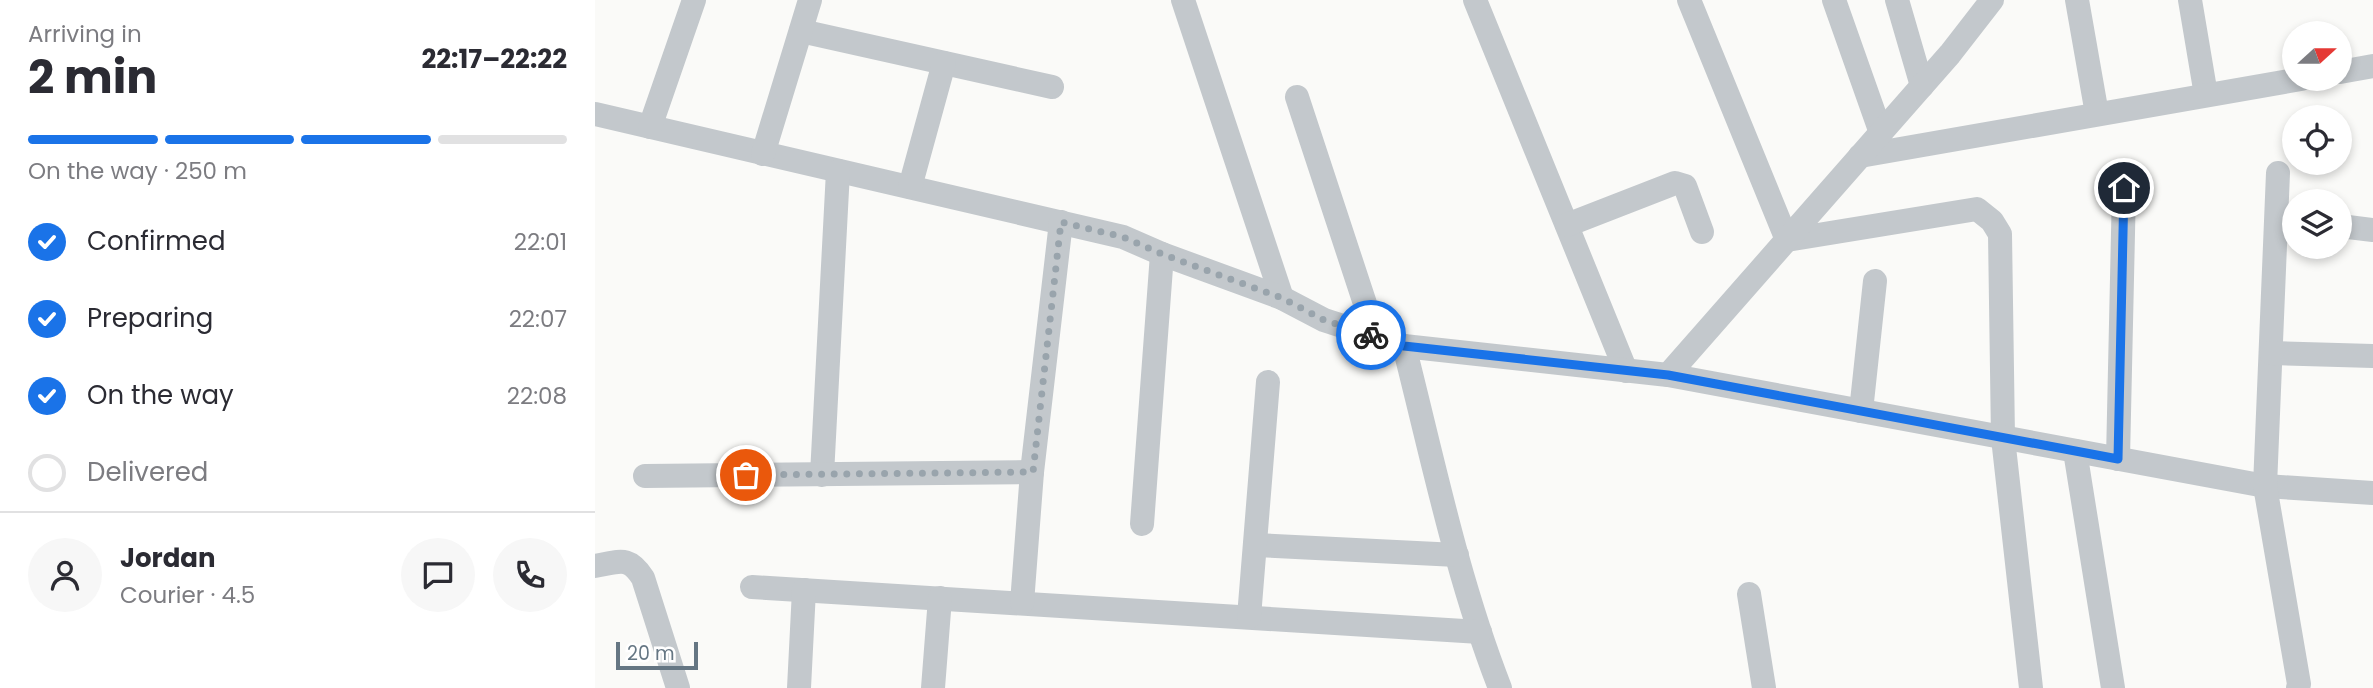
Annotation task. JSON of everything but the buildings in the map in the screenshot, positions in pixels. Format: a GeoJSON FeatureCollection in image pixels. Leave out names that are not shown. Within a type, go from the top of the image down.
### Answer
{"type":"FeatureCollection","features":[{"type":"Feature","properties":{"kind":"street"},"geometry":{"type":"LineString","coordinates":[[650,127],[694,0]]}},
{"type":"Feature","properties":{"kind":"street"},"geometry":{"type":"LineString","coordinates":[[763,153],[810,0]]}},
{"type":"Feature","properties":{"kind":"street"},"geometry":{"type":"LineString","coordinates":[[1183,0],[1282,298]]}},
{"type":"Feature","properties":{"kind":"street"},"geometry":{"type":"LineString","coordinates":[[1689,0],[1787,240]]}},
{"type":"Feature","properties":{"kind":"street"},"geometry":{"type":"LineString","coordinates":[[1834,0],[1881,133]]}},
{"type":"Feature","properties":{"kind":"street"},"geometry":{"type":"LineString","coordinates":[[1896,0],[1922,86]]}},
{"type":"Feature","properties":{"kind":"street"},"geometry":{"type":"LineString","coordinates":[[1668,375],[1922,86],[1992,0]]}},
{"type":"Feature","properties":{"kind":"street"},"geometry":{"type":"LineString","coordinates":[[2077,0],[2097,114]]}},
{"type":"Feature","properties":{"kind":"street"},"geometry":{"type":"LineString","coordinates":[[2190,0],[2206,95]]}},
{"type":"Feature","properties":{"kind":"street"},"geometry":{"type":"LineString","coordinates":[[1478,1],[1626,370]]}},
{"type":"Feature","properties":{"kind":"street"},"geometry":{"type":"LineString","coordinates":[[801,31],[1052,86]]}},
{"type":"Feature","properties":{"kind":"street"},"geometry":{"type":"LineString","coordinates":[[910,187],[944,62]]}},
{"type":"Feature","properties":{"kind":"street"},"geometry":{"type":"LineString","coordinates":[[2352,70],[2373,66]]}},
{"type":"Feature","properties":{"kind":"street"},"geometry":{"type":"LineString","coordinates":[[1860,156],[2282,82]]}},
{"type":"Feature","properties":{"kind":"street"},"geometry":{"type":"LineString","coordinates":[[1297,97],[1376,337]]}},
{"type":"Feature","properties":{"kind":"street"},"geometry":{"type":"LineString","coordinates":[[595,114],[1123,237],[1282,298],[1324,320],[1404,346],[1668,375],[2265,486],[2373,493]]}},
{"type":"Feature","properties":{"kind":"street"},"geometry":{"type":"LineString","coordinates":[[822,475],[838,171]]}},
{"type":"Feature","properties":{"kind":"street"},"geometry":{"type":"LineString","coordinates":[[2278,173],[2282,200]]}},
{"type":"Feature","properties":{"kind":"street"},"geometry":{"type":"LineString","coordinates":[[1567,225],[1675,183],[1685,186],[1702,232]]}},
{"type":"Feature","properties":{"kind":"street"},"geometry":{"type":"LineString","coordinates":[[2118,459],[2124,188]]}},
{"type":"Feature","properties":{"kind":"street"},"geometry":{"type":"LineString","coordinates":[[1787,240],[1977,209],[1992,221],[2000,234],[2003,438],[2031,688]]}},
{"type":"Feature","properties":{"kind":"street"},"geometry":{"type":"LineString","coordinates":[[1022,603],[1033,472],[1061,222]]}},
{"type":"Feature","properties":{"kind":"street"},"geometry":{"type":"LineString","coordinates":[[2352,227],[2373,230]]}},
{"type":"Feature","properties":{"kind":"street"},"geometry":{"type":"LineString","coordinates":[[2282,249],[2271,353],[2265,486],[2298,688]]}},
{"type":"Feature","properties":{"kind":"street"},"geometry":{"type":"LineString","coordinates":[[1142,524],[1162,254]]}},
{"type":"Feature","properties":{"kind":"street"},"geometry":{"type":"LineString","coordinates":[[1861,411],[1875,281]]}},
{"type":"Feature","properties":{"kind":"street"},"geometry":{"type":"LineString","coordinates":[[1404,346],[1457,555],[1500,688]]}},
{"type":"Feature","properties":{"kind":"street"},"geometry":{"type":"LineString","coordinates":[[2271,353],[2373,356]]}},
{"type":"Feature","properties":{"kind":"street"},"geometry":{"type":"LineString","coordinates":[[1249,617],[1268,383]]}},
{"type":"Feature","properties":{"kind":"street"},"geometry":{"type":"LineString","coordinates":[[2075,451],[2113,688]]}},
{"type":"Feature","properties":{"kind":"street"},"geometry":{"type":"LineString","coordinates":[[645,476],[1033,472]]}},
{"type":"Feature","properties":{"kind":"street"},"geometry":{"type":"LineString","coordinates":[[1255,545],[1457,555]]}},
{"type":"Feature","properties":{"kind":"street"},"geometry":{"type":"LineString","coordinates":[[595,566],[626,561],[635,565],[643,578],[678,688]]}},
{"type":"Feature","properties":{"kind":"street"},"geometry":{"type":"LineString","coordinates":[[752,587],[1480,632]]}},
{"type":"Feature","properties":{"kind":"street"},"geometry":{"type":"LineString","coordinates":[[799,688],[804,590]]}},
{"type":"Feature","properties":{"kind":"street"},"geometry":{"type":"LineString","coordinates":[[1749,594],[1764,688]]}},
{"type":"Feature","properties":{"kind":"street"},"geometry":{"type":"LineString","coordinates":[[933,688],[940,598]]}},
{"type":"Feature","properties":{"kind":"way so far"},"geometry":{"type":"LineString","coordinates":[[746,475],[1033,472],[1061,222],[1123,237],[1282,298],[1324,320],[1371,335]]}},
{"type":"Feature","properties":{"kind":"route"},"geometry":{"type":"LineString","coordinates":[[1371,335],[1404,346],[1668,375],[2118,459],[2124,188]]}}]}
